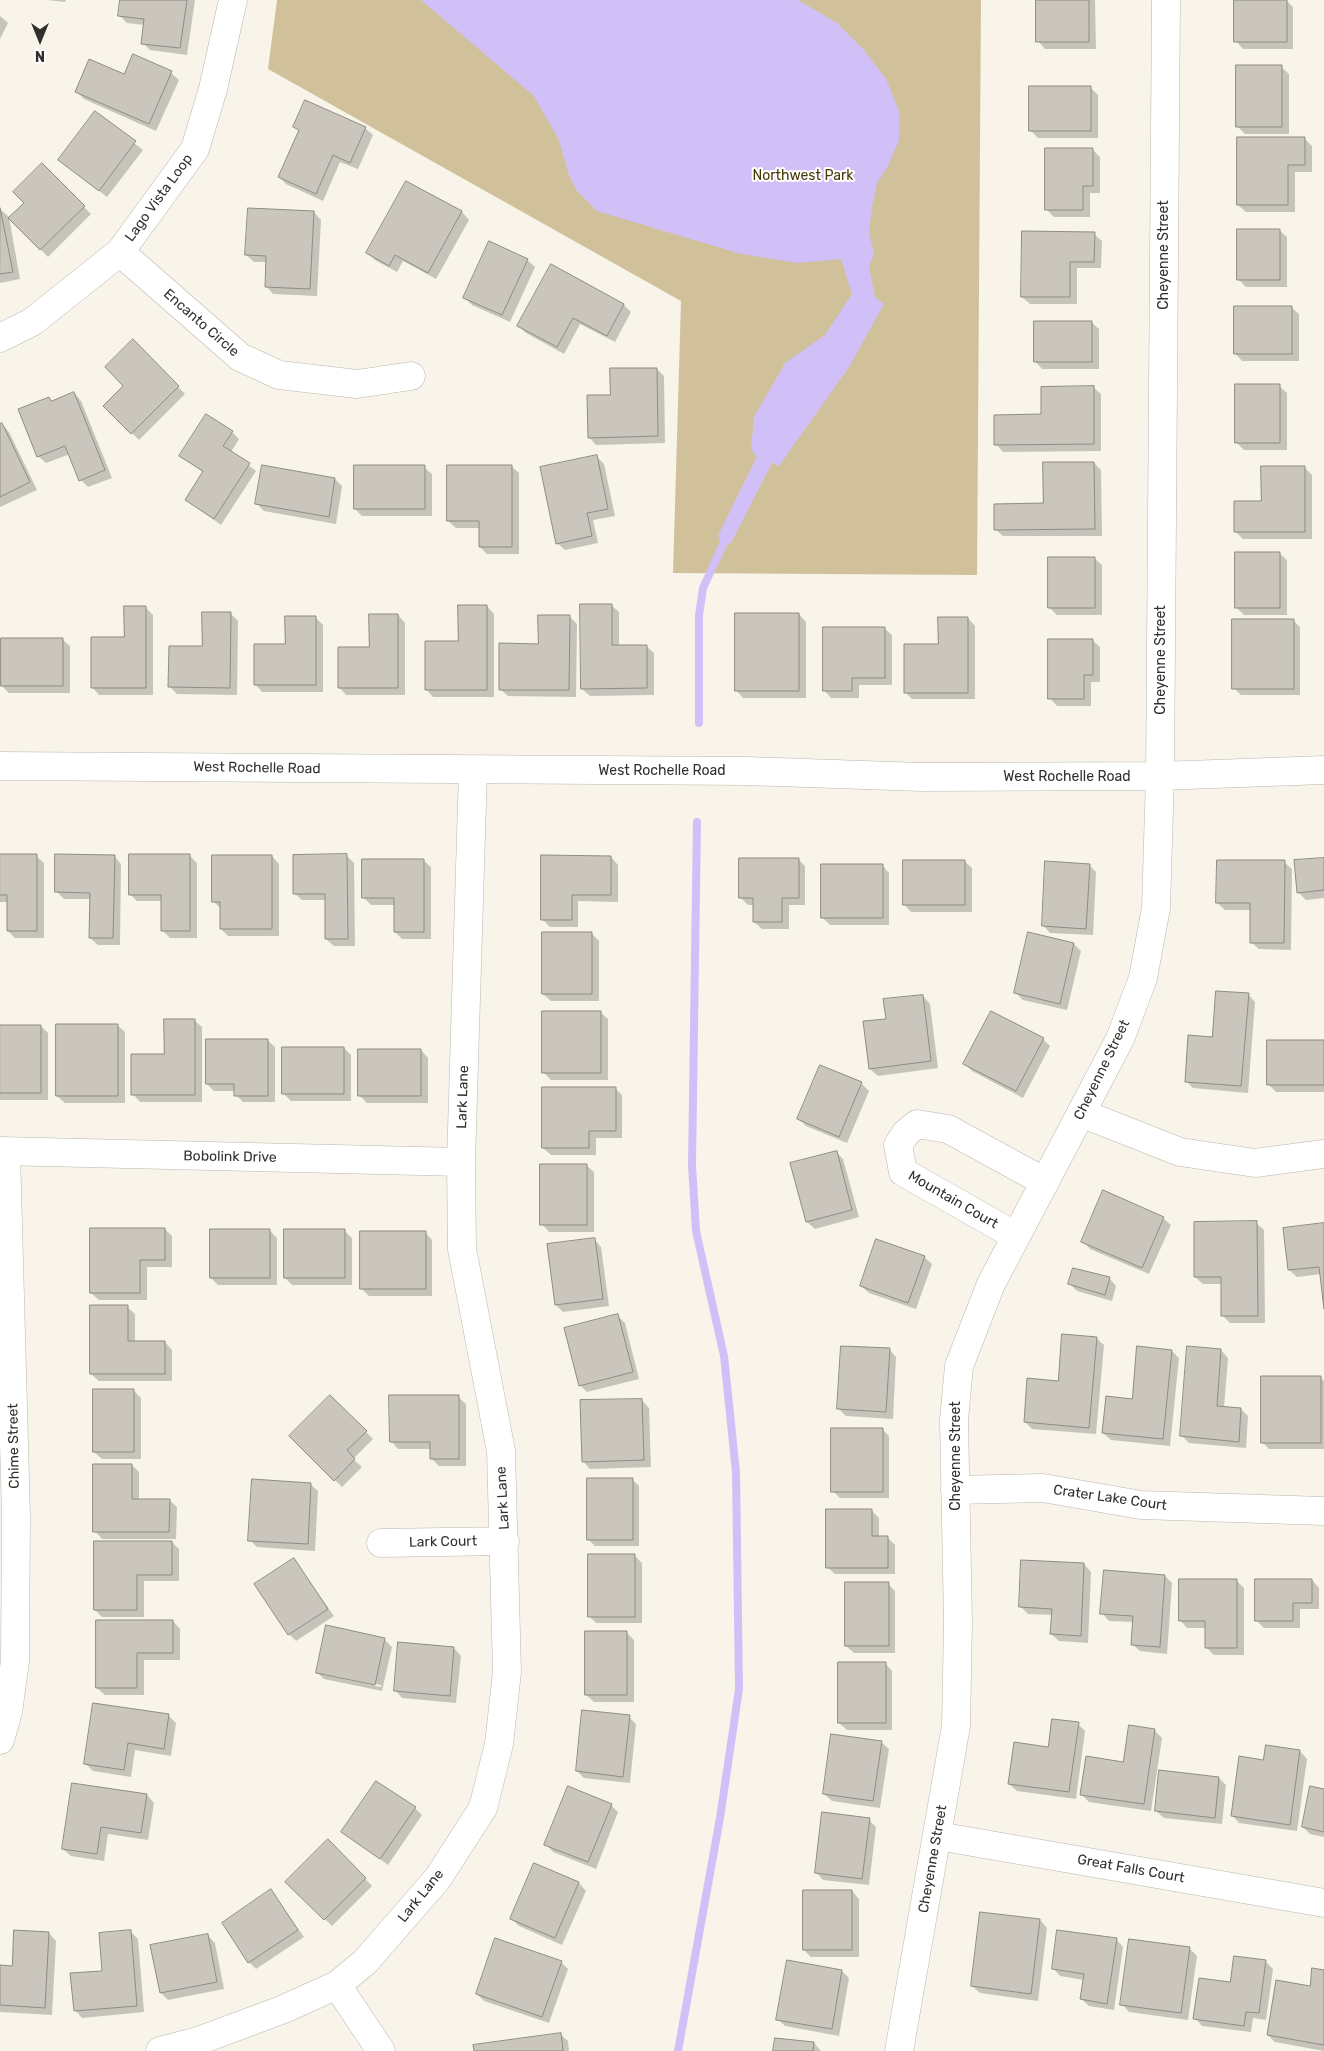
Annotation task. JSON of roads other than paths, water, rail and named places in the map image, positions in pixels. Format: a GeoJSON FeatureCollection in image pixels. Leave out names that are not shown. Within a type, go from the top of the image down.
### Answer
{"type":"FeatureCollection","features":[{"type":"Feature","properties":{"kind":"street","name":"Lago Vista Loop"},"geometry":{"type":"LineString","coordinates":[[0,338],[32,322],[120,252],[195,149],[213,89],[233,0]]}},
{"type":"Feature","properties":{"kind":"street","name":"Cheyenne Street"},"geometry":{"type":"LineString","coordinates":[[899,2051],[956,1726],[958,1622],[954,1420],[959,1366],[991,1284],[1120,1039],[1143,978],[1156,908],[1160,776],[1166,0]]}},
{"type":"Feature","properties":{"kind":"street","name":"Encanto Circle"},"geometry":{"type":"LineString","coordinates":[[120,252],[240,357],[279,375],[356,384],[411,376]]}},
{"type":"Feature","properties":{"kind":"street","name":"West Rochelle Road"},"geometry":{"type":"LineString","coordinates":[[0,766],[746,771],[922,777],[1160,776],[1324,770]]}},
{"type":"Feature","properties":{"kind":"street","name":"Lark Lane"},"geometry":{"type":"LineString","coordinates":[[160,2051],[198,2040],[275,2012],[337,1986],[365,1962],[438,1878],[483,1808],[499,1744],[508,1672],[501,1451],[462,1248],[461,1162],[473,770]]}},
{"type":"Feature","properties":{"kind":"street"},"geometry":{"type":"LineString","coordinates":[[1081,1114],[1180,1152],[1254,1163],[1324,1154]]}},
{"type":"Feature","properties":{"kind":"street","name":"Mountain Court"},"geometry":{"type":"LineString","coordinates":[[1016,1236],[903,1172],[898,1145],[906,1133],[917,1124],[948,1129],[1045,1182]]}},
{"type":"Feature","properties":{"kind":"street","name":"Bobolink Drive"},"geometry":{"type":"LineString","coordinates":[[3,1151],[461,1162]]}},
{"type":"Feature","properties":{"kind":"street","name":"Chime Street"},"geometry":{"type":"LineString","coordinates":[[0,1740],[8,1712],[15,1661],[8,1516],[3,1151]]}},
{"type":"Feature","properties":{"kind":"street","name":"Crater Lake Court"},"geometry":{"type":"LineString","coordinates":[[955,1490],[1043,1488],[1140,1505],[1324,1511]]}},
{"type":"Feature","properties":{"kind":"street","name":"Lark Court"},"geometry":{"type":"LineString","coordinates":[[381,1543],[505,1541]]}},
{"type":"Feature","properties":{"kind":"street","name":"Great Falls Court"},"geometry":{"type":"LineString","coordinates":[[938,1836],[1324,1903]]}},
{"type":"Feature","properties":{"kind":"street"},"geometry":{"type":"LineString","coordinates":[[337,1986],[381,2051]]}},
{"type":"Feature","properties":{"kind":"waterway"},"geometry":{"type":"LineString","coordinates":[[699,723],[699,615],[703,588],[727,536]]}},
{"type":"Feature","properties":{"kind":"waterway"},"geometry":{"type":"LineString","coordinates":[[678,2051],[720,1818],[739,1689],[736,1472],[724,1356],[696,1231],[692,1165],[697,822]]}},
{"type":"Feature","properties":{"kind":"park label","name":"Northwest Park"},"geometry":{"type":"Point","coordinates":[803,176]}}]}
